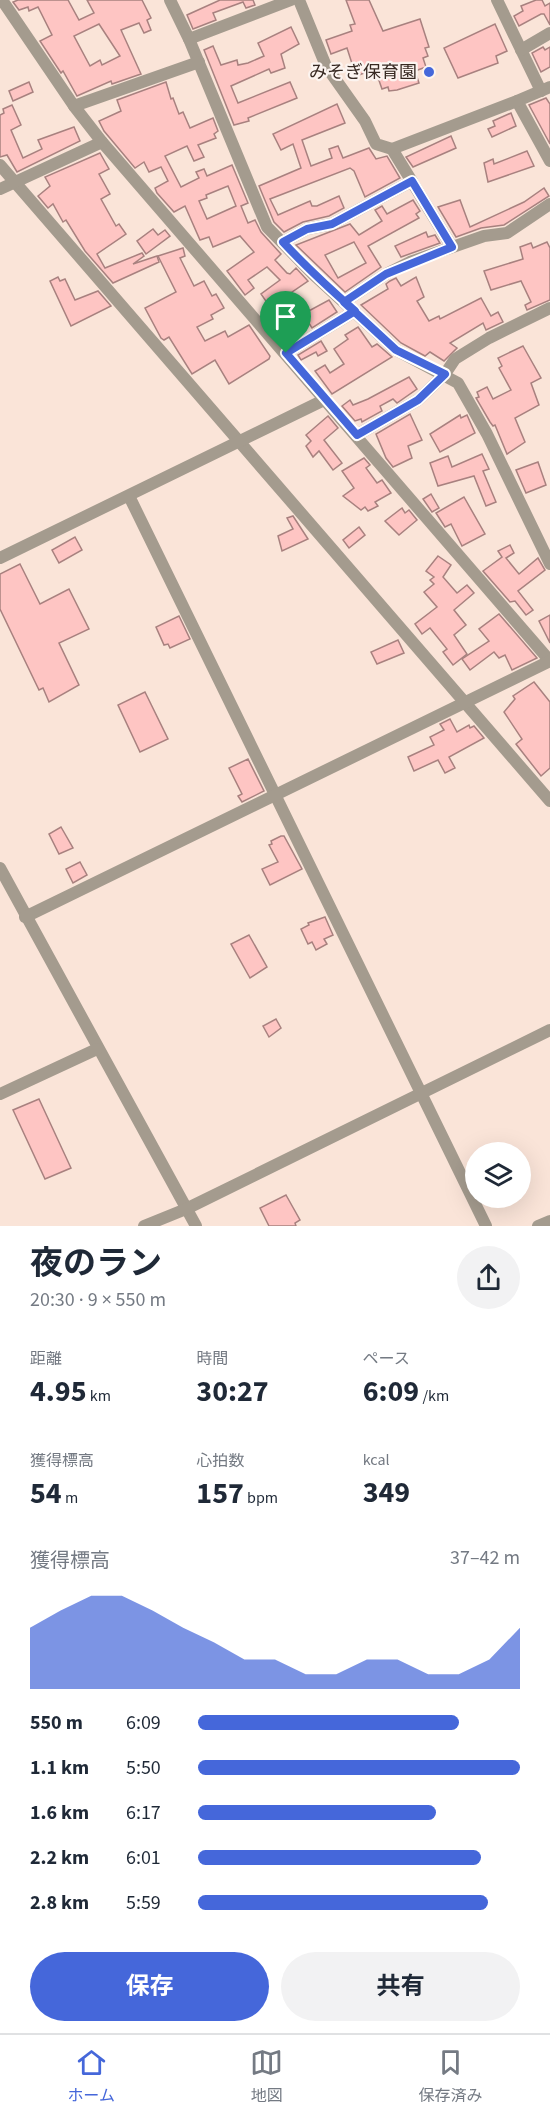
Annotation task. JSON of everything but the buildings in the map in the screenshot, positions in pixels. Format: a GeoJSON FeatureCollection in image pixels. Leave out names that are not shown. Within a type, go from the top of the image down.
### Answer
{"type":"FeatureCollection","features":[{"type":"Feature","properties":{"kind":"street"},"geometry":{"type":"LineString","coordinates":[[2,0],[74,106],[102,142],[550,661],[25,918]]}},
{"type":"Feature","properties":{"kind":"street"},"geometry":{"type":"LineString","coordinates":[[170,0],[199,62],[267,227],[313,274],[396,350],[445,374],[458,383],[473,406],[550,564]]}},
{"type":"Feature","properties":{"kind":"street"},"geometry":{"type":"LineString","coordinates":[[189,39],[291,0]]}},
{"type":"Feature","properties":{"kind":"street"},"geometry":{"type":"LineString","coordinates":[[299,0],[326,66],[365,121],[376,144],[392,149],[545,89],[520,50],[497,0]]}},
{"type":"Feature","properties":{"kind":"street"},"geometry":{"type":"LineString","coordinates":[[520,50],[550,33]]}},
{"type":"Feature","properties":{"kind":"street"},"geometry":{"type":"LineString","coordinates":[[74,106],[199,62]]}},
{"type":"Feature","properties":{"kind":"street"},"geometry":{"type":"LineString","coordinates":[[517,101],[550,161]]}},
{"type":"Feature","properties":{"kind":"street"},"geometry":{"type":"LineString","coordinates":[[0,189],[102,142]]}},
{"type":"Feature","properties":{"kind":"street"},"geometry":{"type":"LineString","coordinates":[[392,149],[452,247]]}},
{"type":"Feature","properties":{"kind":"street"},"geometry":{"type":"LineString","coordinates":[[0,165],[550,801]]}},
{"type":"Feature","properties":{"kind":"street"},"geometry":{"type":"LineString","coordinates":[[283,242],[307,229],[332,224],[412,181]]}},
{"type":"Feature","properties":{"kind":"street"},"geometry":{"type":"LineString","coordinates":[[344,302],[386,274],[452,247],[507,232],[550,204]]}},
{"type":"Feature","properties":{"kind":"street"},"geometry":{"type":"LineString","coordinates":[[357,435],[418,400],[445,374],[455,359],[489,338],[550,308]]}},
{"type":"Feature","properties":{"kind":"street"},"geometry":{"type":"LineString","coordinates":[[286,353],[355,311]]}},
{"type":"Feature","properties":{"kind":"street"},"geometry":{"type":"LineString","coordinates":[[0,558],[326,399]]}},
{"type":"Feature","properties":{"kind":"street"},"geometry":{"type":"LineString","coordinates":[[129,496],[486,1226]]}},
{"type":"Feature","properties":{"kind":"street"},"geometry":{"type":"LineString","coordinates":[[0,868],[4,886],[25,918],[195,1226]]}},
{"type":"Feature","properties":{"kind":"street"},"geometry":{"type":"LineString","coordinates":[[144,1226],[186,1209],[550,1030]]}},
{"type":"Feature","properties":{"kind":"street"},"geometry":{"type":"LineString","coordinates":[[0,1094],[97,1048]]}},
{"type":"Feature","properties":{"kind":"street"},"geometry":{"type":"LineString","coordinates":[[538,1226],[550,1221]]}},
{"type":"Feature","properties":{"kind":"place","name":"みそぎ保育園"},"geometry":{"type":"Point","coordinates":[429,72]}},
{"type":"Feature","properties":{"kind":"route"},"geometry":{"type":"LineString","coordinates":[[286,353],[347,318],[355,311],[344,302],[313,274],[283,242],[307,229],[332,224],[412,181],[452,247],[410,262],[386,274],[344,302],[355,311],[396,350],[445,374],[418,400],[357,435],[286,353]]}}]}
